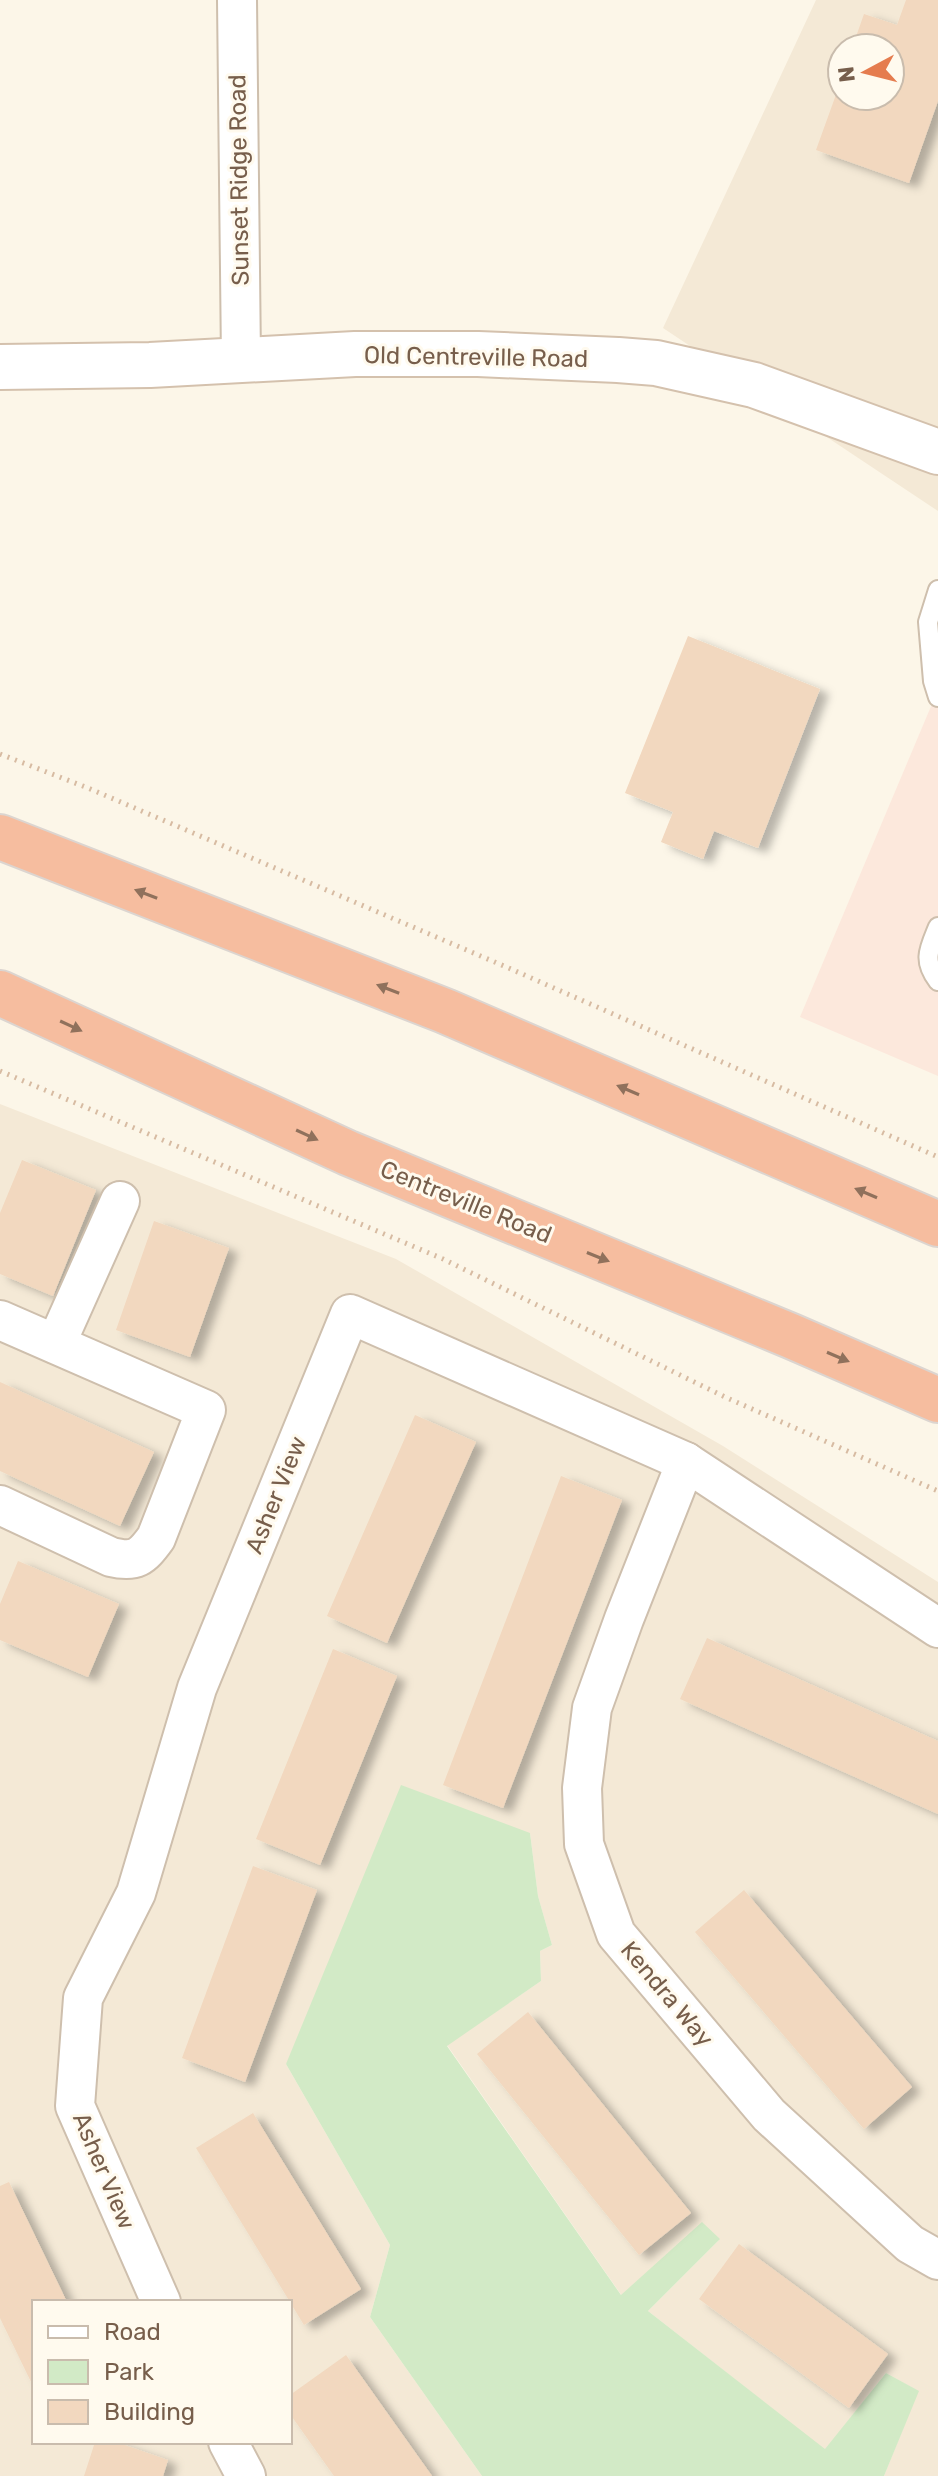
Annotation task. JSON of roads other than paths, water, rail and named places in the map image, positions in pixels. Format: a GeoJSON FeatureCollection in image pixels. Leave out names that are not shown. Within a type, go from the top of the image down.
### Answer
{"type":"FeatureCollection","features":[{"type":"Feature","properties":{"kind":"highway"},"geometry":{"type":"LineString","coordinates":[[0,837],[445,1011],[938,1224]]}},
{"type":"Feature","properties":{"kind":"highway","name":"Centreville Road"},"geometry":{"type":"LineString","coordinates":[[0,993],[348,1153],[938,1400]]}},
{"type":"Feature","properties":{"kind":"street","name":"Sunset Ridge Road"},"geometry":{"type":"LineString","coordinates":[[237,0],[241,360]]}},
{"type":"Feature","properties":{"kind":"street","name":"Old Centreville Road"},"geometry":{"type":"LineString","coordinates":[[0,367],[355,354],[478,354],[656,363],[754,385],[938,452]]}},
{"type":"Feature","properties":{"kind":"street"},"geometry":{"type":"LineString","coordinates":[[56,1344],[120,1201]]}},
{"type":"Feature","properties":{"kind":"street","name":"Asher View"},"geometry":{"type":"LineString","coordinates":[[160,2300],[75,2106],[83,1998],[136,1893],[197,1688],[350,1314],[686,1462],[938,1628]]}},
{"type":"Feature","properties":{"kind":"street"},"geometry":{"type":"LineString","coordinates":[[0,1320],[206,1410],[156,1538],[143,1556],[125,1561],[111,1557],[0,1505]]}},
{"type":"Feature","properties":{"kind":"street","name":"Kendra Way"},"geometry":{"type":"LineString","coordinates":[[686,1462],[592,1708],[582,1788],[584,1844],[616,1934],[769,2115],[910,2244],[938,2260]]}},
{"type":"Feature","properties":{"kind":"lane"},"geometry":{"type":"LineString","coordinates":[[938,590],[928,622],[933,681],[938,697]]}},
{"type":"Feature","properties":{"kind":"lane"},"geometry":{"type":"LineString","coordinates":[[938,927],[928,955],[929,970],[938,981]]}}]}
